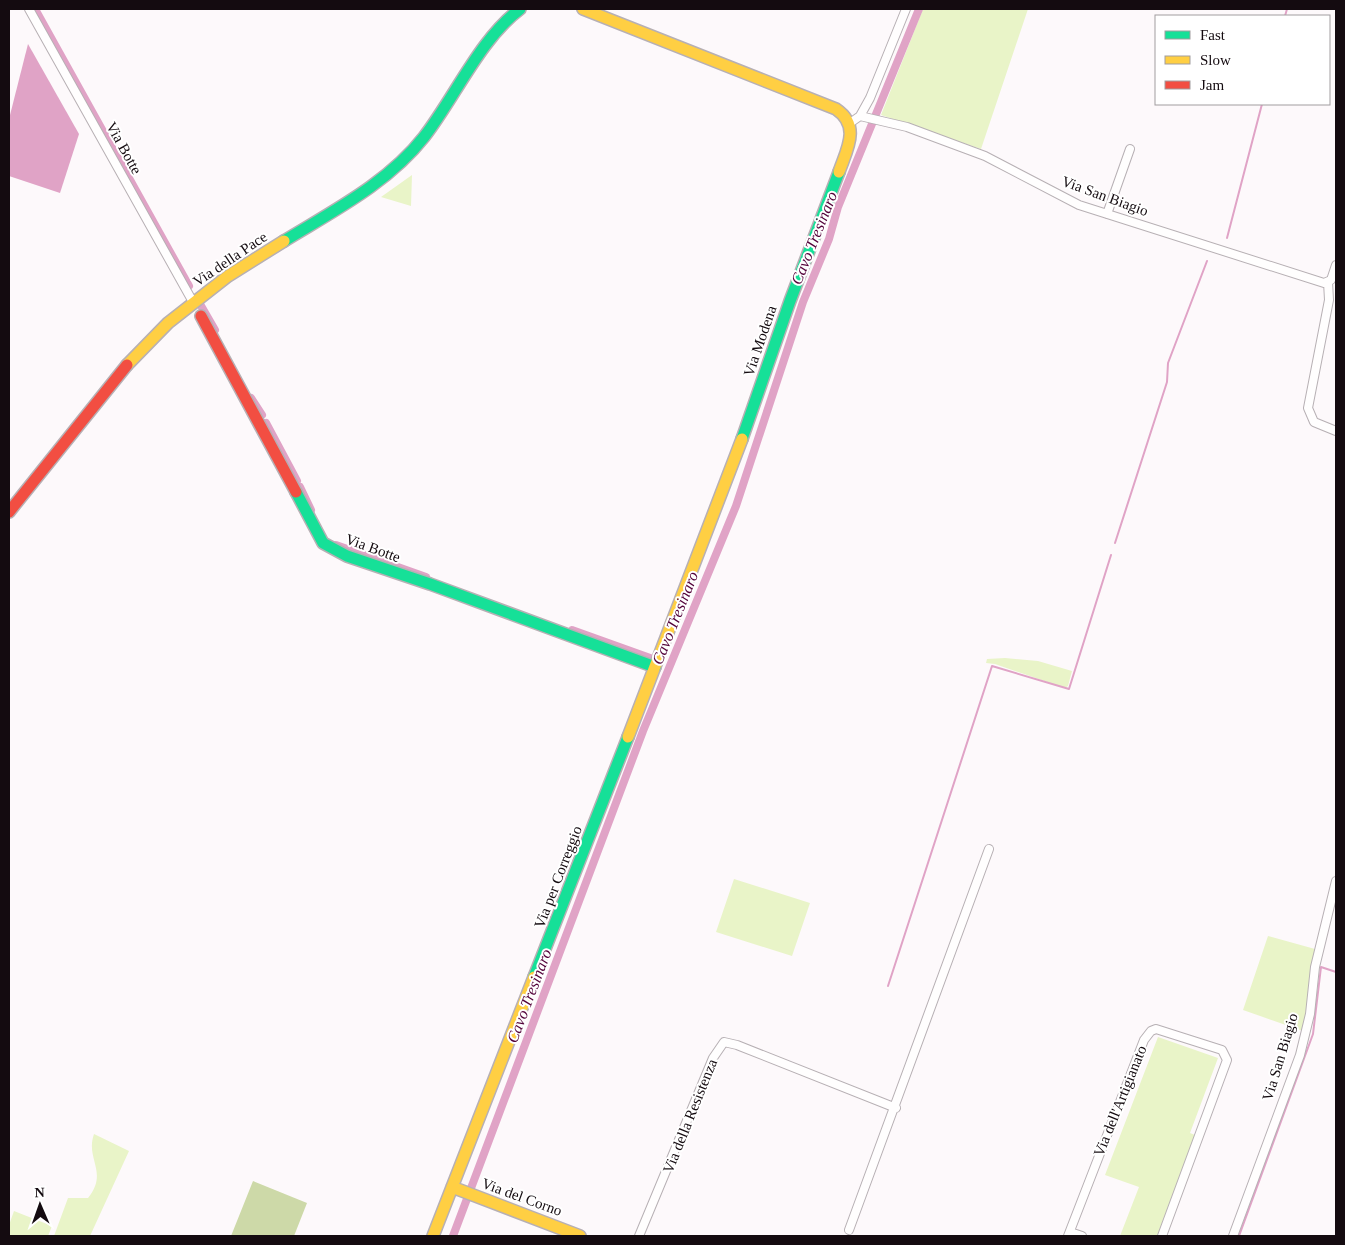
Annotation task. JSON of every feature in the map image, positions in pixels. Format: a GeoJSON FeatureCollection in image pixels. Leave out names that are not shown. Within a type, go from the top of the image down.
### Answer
{"type":"FeatureCollection","features":[{"type":"Feature","properties":{"kind":"street","name":"Via Botte"},"geometry":{"type":"LineString","coordinates":[[29,9],[193,302]]}},
{"type":"Feature","properties":{"kind":"street","name":"Via della Pace"},"geometry":{"type":"LineString","coordinates":[[482,51],[504,9]]}},
{"type":"Feature","properties":{"kind":"street","name":"Via della Pace"},"geometry":{"type":"LineString","coordinates":[[9,512],[117,375],[151,338],[193,302],[228,276],[391,172],[424,137],[482,51],[508,18],[520,9]]}},
{"type":"Feature","properties":{"kind":"street"},"geometry":{"type":"LineString","coordinates":[[587,10],[831,106],[845,115],[850,123],[863,117],[906,9]]}},
{"type":"Feature","properties":{"kind":"street","name":"Via San Biagio"},"geometry":{"type":"LineString","coordinates":[[863,117],[907,127],[985,156],[1064,199],[1319,281],[1328,282]]}},
{"type":"Feature","properties":{"kind":"street","name":"Via Modena"},"geometry":{"type":"LineString","coordinates":[[633,723],[731,472],[790,301],[849,146],[852,137],[850,123]]}},
{"type":"Feature","properties":{"kind":"street"},"geometry":{"type":"LineString","coordinates":[[1107,214],[1130,149]]}},
{"type":"Feature","properties":{"kind":"street"},"geometry":{"type":"LineString","coordinates":[[1336,265],[1333,277],[1328,282],[1329,300],[1308,408],[1314,422],[1336,431]]}},
{"type":"Feature","properties":{"kind":"street","name":"Via Botte"},"geometry":{"type":"LineString","coordinates":[[201,316],[323,543],[333,550],[517,615],[655,667]]}},
{"type":"Feature","properties":{"kind":"street","name":"Via per Correggio"},"geometry":{"type":"LineString","coordinates":[[433,1236],[457,1189],[633,723]]}},
{"type":"Feature","properties":{"kind":"street"},"geometry":{"type":"LineString","coordinates":[[850,1230],[989,849]]}},
{"type":"Feature","properties":{"kind":"street","name":"Via San Biagio"},"geometry":{"type":"LineString","coordinates":[[1233,1236],[1304,1039],[1310,1014],[1315,967],[1336,881]]}},
{"type":"Feature","properties":{"kind":"street","name":"Via dell'Artigianato"},"geometry":{"type":"LineString","coordinates":[[1082,1236],[1069,1234],[1144,1040],[1151,1031],[1156,1029],[1222,1050],[1227,1060],[1162,1236]]}},
{"type":"Feature","properties":{"kind":"street","name":"Via della Resistenza"},"geometry":{"type":"LineString","coordinates":[[639,1236],[646,1224],[713,1058],[724,1042],[736,1044],[896,1108]]}},
{"type":"Feature","properties":{"kind":"street","name":"Via del Corno"},"geometry":{"type":"LineString","coordinates":[[457,1189],[580,1236]]}},
{"type":"Feature","properties":{"kind":"street","name":"Via della Resistenza"},"geometry":{"type":"LineString","coordinates":[[644,1236],[646,1224]]}},
{"type":"Feature","properties":{"kind":"green space"},"geometry":{"type":"Polygon","coordinates":[[[923,9],[1028,9],[981,149],[881,115],[923,9]]]}},
{"type":"Feature","properties":{"kind":"green space"},"geometry":{"type":"Polygon","coordinates":[[[412,175],[411,206],[381,197],[412,175]]]}},
{"type":"Feature","properties":{"kind":"green space"},"geometry":{"type":"Polygon","coordinates":[[[1005,658],[1038,661],[1072,671],[1068,686],[1065,688],[995,664],[986,663],[987,659],[1005,658]]]}},
{"type":"Feature","properties":{"kind":"green space"},"geometry":{"type":"Polygon","coordinates":[[[734,879],[810,903],[792,956],[716,932],[734,879]]]}},
{"type":"Feature","properties":{"kind":"green space"},"geometry":{"type":"Polygon","coordinates":[[[1268,936],[1315,949],[1303,1031],[1243,1010],[1268,936]]]}},
{"type":"Feature","properties":{"kind":"green space"},"geometry":{"type":"Polygon","coordinates":[[[1158,1037],[1218,1058],[1190,1133],[1195,1135],[1157,1236],[1120,1236],[1139,1187],[1105,1175],[1158,1037]]]}},
{"type":"Feature","properties":{"kind":"green space"},"geometry":{"type":"Polygon","coordinates":[[[94,1134],[129,1151],[90,1236],[54,1236],[68,1198],[88,1198],[94,1189],[97,1173],[92,1151],[94,1134]]]}},
{"type":"Feature","properties":{"kind":"green space"},"geometry":{"type":"Polygon","coordinates":[[[253,1181],[307,1203],[294,1236],[231,1236],[253,1181]]]}},
{"type":"Feature","properties":{"kind":"green space"},"geometry":{"type":"Polygon","coordinates":[[[14,1211],[52,1226],[48,1236],[9,1236],[9,1225],[14,1211]]]}},
{"type":"Feature","properties":{"kind":"shaded area"},"geometry":{"type":"Polygon","coordinates":[[[28,44],[79,134],[60,193],[9,176],[9,119],[28,44]]]}},
{"type":"Feature","properties":{"kind":"waterway"},"geometry":{"type":"LineString","coordinates":[[35,9],[189,286]]}},
{"type":"Feature","properties":{"kind":"waterway","name":"Cavo Tresinaro"},"geometry":{"type":"LineString","coordinates":[[453,1236],[643,731],[736,506],[803,302],[829,239],[838,207],[919,9]]}},
{"type":"Feature","properties":{"kind":"waterway"},"geometry":{"type":"LineString","coordinates":[[1285,15],[1287,9]]}},
{"type":"Feature","properties":{"kind":"waterway"},"geometry":{"type":"LineString","coordinates":[[1227,238],[1262,105]]}},
{"type":"Feature","properties":{"kind":"waterway"},"geometry":{"type":"LineString","coordinates":[[1115,543],[1167,382],[1168,363],[1207,261]]}},
{"type":"Feature","properties":{"kind":"waterway"},"geometry":{"type":"LineString","coordinates":[[200,304],[215,330]]}},
{"type":"Feature","properties":{"kind":"waterway"},"geometry":{"type":"LineString","coordinates":[[251,398],[262,415]]}},
{"type":"Feature","properties":{"kind":"waterway"},"geometry":{"type":"LineString","coordinates":[[266,423],[297,481]]}},
{"type":"Feature","properties":{"kind":"waterway"},"geometry":{"type":"LineString","coordinates":[[300,487],[311,510]]}},
{"type":"Feature","properties":{"kind":"waterway"},"geometry":{"type":"LineString","coordinates":[[336,545],[426,577]]}},
{"type":"Feature","properties":{"kind":"waterway"},"geometry":{"type":"LineString","coordinates":[[888,986],[992,666],[1069,689],[1111,555]]}},
{"type":"Feature","properties":{"kind":"waterway"},"geometry":{"type":"LineString","coordinates":[[572,630],[653,659]]}},
{"type":"Feature","properties":{"kind":"waterway"},"geometry":{"type":"LineString","coordinates":[[1239,1236],[1313,1034],[1321,967],[1336,972]]}},
{"type":"Feature","properties":{"kind":"traffic: fast"},"geometry":{"type":"LineString","coordinates":[[284,241],[359,195],[410,153],[424,137],[492,36],[520,9]]}},
{"type":"Feature","properties":{"kind":"traffic: fast"},"geometry":{"type":"LineString","coordinates":[[742,439],[790,301],[839,172]]}},
{"type":"Feature","properties":{"kind":"traffic: fast"},"geometry":{"type":"LineString","coordinates":[[296,492],[323,543],[347,556],[430,584],[655,667]]}},
{"type":"Feature","properties":{"kind":"traffic: fast"},"geometry":{"type":"LineString","coordinates":[[534,977],[628,737]]}},
{"type":"Feature","properties":{"kind":"traffic: slow"},"geometry":{"type":"LineString","coordinates":[[583,9],[836,109],[844,116],[850,130],[848,146],[839,172]]}},
{"type":"Feature","properties":{"kind":"traffic: slow"},"geometry":{"type":"LineString","coordinates":[[127,365],[168,323],[228,276],[284,241]]}},
{"type":"Feature","properties":{"kind":"traffic: slow"},"geometry":{"type":"LineString","coordinates":[[628,737],[742,439]]}},
{"type":"Feature","properties":{"kind":"traffic: slow"},"geometry":{"type":"LineString","coordinates":[[433,1236],[534,977]]}},
{"type":"Feature","properties":{"kind":"traffic: slow"},"geometry":{"type":"LineString","coordinates":[[452,1187],[580,1236]]}},
{"type":"Feature","properties":{"kind":"traffic: jam"},"geometry":{"type":"LineString","coordinates":[[201,316],[296,492]]}},
{"type":"Feature","properties":{"kind":"traffic: jam"},"geometry":{"type":"LineString","coordinates":[[9,512],[127,365]]}}]}
